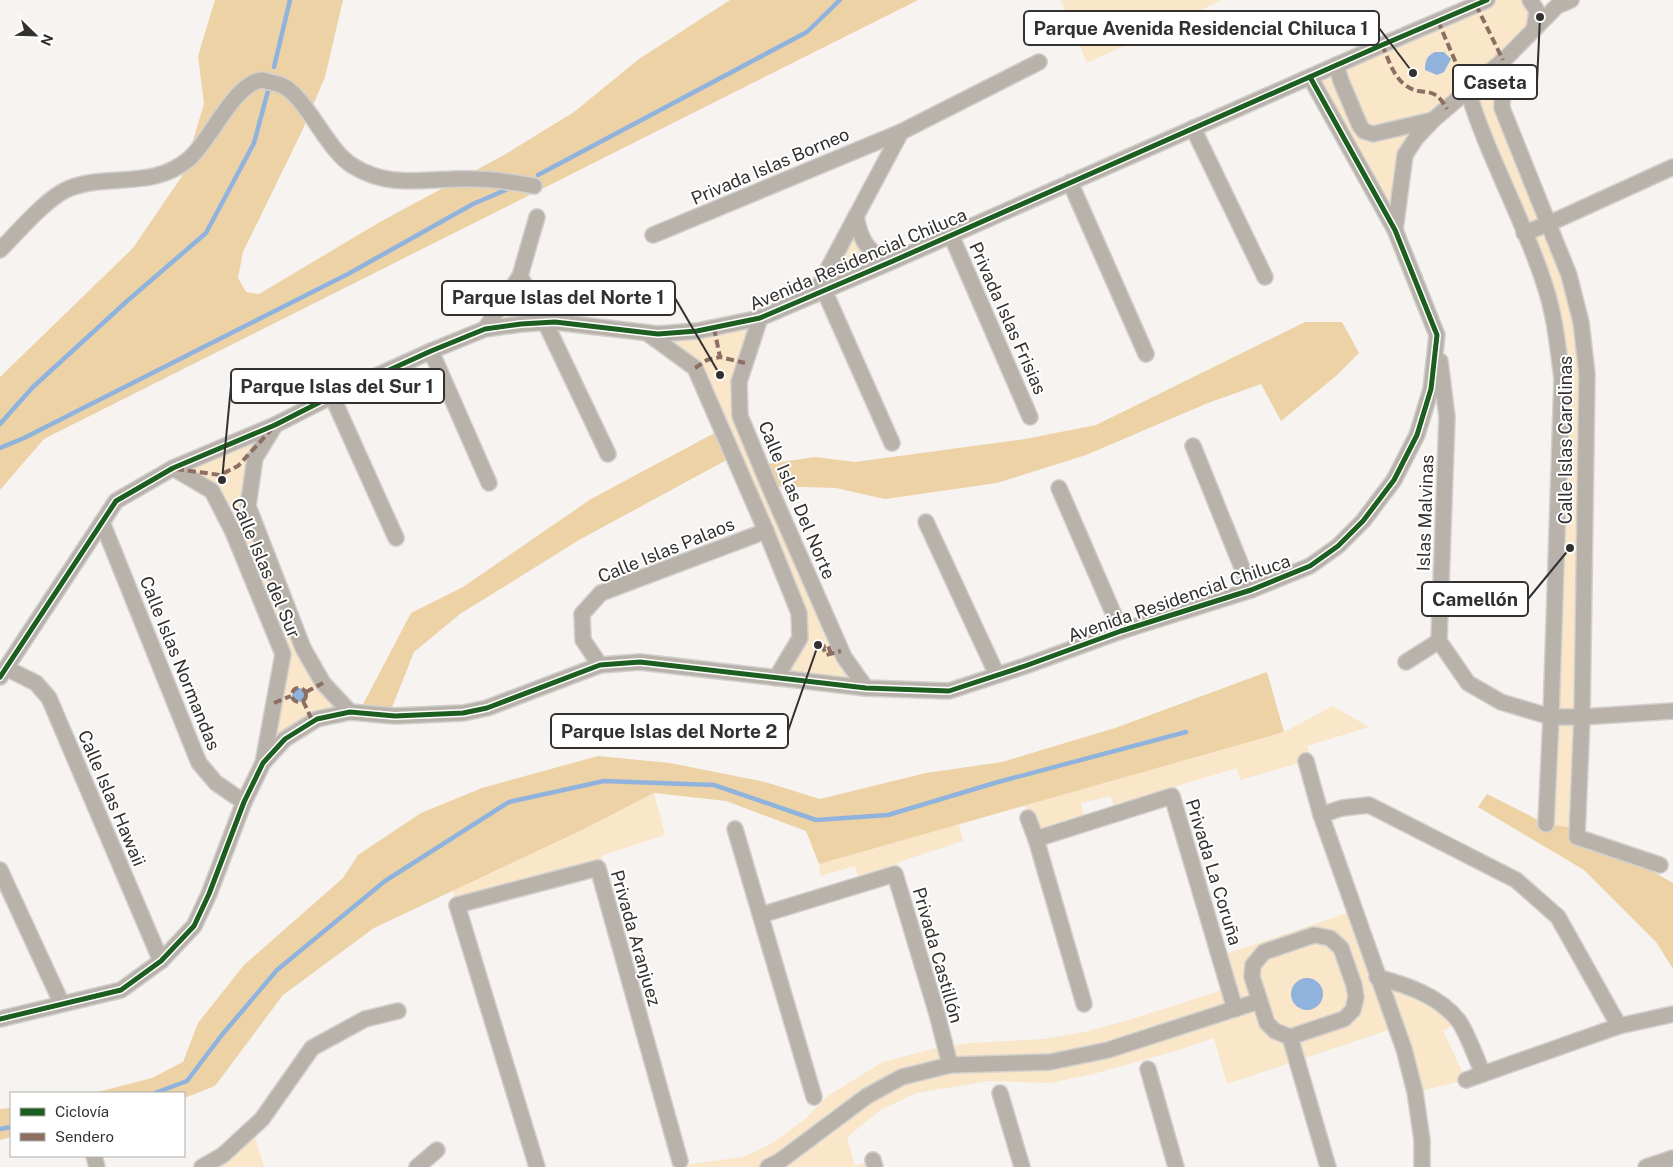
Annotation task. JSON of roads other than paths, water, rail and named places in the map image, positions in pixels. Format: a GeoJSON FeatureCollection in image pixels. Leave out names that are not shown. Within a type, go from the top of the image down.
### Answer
{"type":"FeatureCollection","features":[{"type":"Feature","properties":{"kind":"street","name":"Avenida Residencial Chiluca"},"geometry":{"type":"LineString","coordinates":[[3,673],[116,501],[174,468],[275,425],[332,396],[431,351],[485,330],[545,322],[658,334],[697,332],[760,318],[1487,0]]}},
{"type":"Feature","properties":{"kind":"street"},"geometry":{"type":"LineString","coordinates":[[1530,0],[1536,11],[1534,30]]}},
{"type":"Feature","properties":{"kind":"street","name":"Avenida Residencial Chiluca"},"geometry":{"type":"LineString","coordinates":[[0,1019],[121,990],[161,962],[194,926],[209,894],[244,802],[263,763],[285,739],[317,719],[350,712],[395,716],[463,713],[486,708],[600,665],[640,662],[866,688],[949,691],[1121,631],[1251,590],[1310,566],[1338,546],[1363,521],[1394,480],[1417,435],[1431,389],[1437,335],[1395,230],[1404,155],[1416,138],[1433,120],[1503,60],[1557,6],[1571,0]]}},
{"type":"Feature","properties":{"kind":"street","name":"Calle Islas Carolinas"},"geometry":{"type":"LineString","coordinates":[[1503,60],[1502,108],[1569,275],[1581,322],[1587,374],[1582,717],[1576,837],[1660,865]]}},
{"type":"Feature","properties":{"kind":"street","name":"Privada Islas Borneo"},"geometry":{"type":"LineString","coordinates":[[653,234],[901,132],[1039,62]]}},
{"type":"Feature","properties":{"kind":"street"},"geometry":{"type":"LineString","coordinates":[[1336,65],[1340,81],[1364,131],[1373,134],[1433,120]]}},
{"type":"Feature","properties":{"kind":"street"},"geometry":{"type":"LineString","coordinates":[[1310,77],[1395,230]]}},
{"type":"Feature","properties":{"kind":"street"},"geometry":{"type":"LineString","coordinates":[[0,250],[50,200],[69,188],[89,183],[144,179],[167,172],[189,160],[205,143],[230,105],[247,86],[263,80],[282,85],[296,97],[336,151],[351,166],[375,177],[396,181],[423,182],[455,179],[504,180],[534,186]]}},
{"type":"Feature","properties":{"kind":"street","name":"Calle Islas Carolinas"},"geometry":{"type":"LineString","coordinates":[[1468,91],[1478,122],[1545,286],[1557,337],[1562,379],[1546,824]]}},
{"type":"Feature","properties":{"kind":"street"},"geometry":{"type":"LineString","coordinates":[[1193,128],[1265,278]]}},
{"type":"Feature","properties":{"kind":"street"},"geometry":{"type":"LineString","coordinates":[[892,443],[819,293],[856,216],[901,132]]}},
{"type":"Feature","properties":{"kind":"street"},"geometry":{"type":"LineString","coordinates":[[1524,232],[1548,224],[1673,167]]}},
{"type":"Feature","properties":{"kind":"street"},"geometry":{"type":"LineString","coordinates":[[1070,182],[1146,354]]}},
{"type":"Feature","properties":{"kind":"street"},"geometry":{"type":"LineString","coordinates":[[856,216],[860,235],[871,251],[887,263]]}},
{"type":"Feature","properties":{"kind":"street"},"geometry":{"type":"LineString","coordinates":[[485,330],[520,276],[537,217]]}},
{"type":"Feature","properties":{"kind":"street","name":"Privada Islas Frisias"},"geometry":{"type":"LineString","coordinates":[[951,235],[1030,417]]}},
{"type":"Feature","properties":{"kind":"street"},"geometry":{"type":"LineString","coordinates":[[520,276],[545,322],[608,454]]}},
{"type":"Feature","properties":{"kind":"street","name":"Calle Islas Del Norte"},"geometry":{"type":"LineString","coordinates":[[760,318],[739,382],[740,416],[762,472],[844,656],[866,688]]}},
{"type":"Feature","properties":{"kind":"street"},"geometry":{"type":"LineString","coordinates":[[647,333],[695,368],[766,531],[799,613],[800,638],[776,678]]}},
{"type":"Feature","properties":{"kind":"street","name":"Islas Malvinas"},"geometry":{"type":"LineString","coordinates":[[1437,335],[1447,417],[1440,641]]}},
{"type":"Feature","properties":{"kind":"street"},"geometry":{"type":"LineString","coordinates":[[431,351],[489,483]]}},
{"type":"Feature","properties":{"kind":"street"},"geometry":{"type":"LineString","coordinates":[[332,396],[396,538]]}},
{"type":"Feature","properties":{"kind":"street","name":"Calle Islas del Sur"},"geometry":{"type":"LineString","coordinates":[[275,425],[255,458],[248,506],[303,648],[323,683],[350,712]]}},
{"type":"Feature","properties":{"kind":"street"},"geometry":{"type":"LineString","coordinates":[[1193,446],[1251,590]]}},
{"type":"Feature","properties":{"kind":"street","name":"Calle Islas del Sur"},"geometry":{"type":"LineString","coordinates":[[174,468],[212,491],[233,532],[283,654],[263,763]]}},
{"type":"Feature","properties":{"kind":"street"},"geometry":{"type":"LineString","coordinates":[[1059,488],[1121,631]]}},
{"type":"Feature","properties":{"kind":"street","name":"Calle Islas Normandas"},"geometry":{"type":"LineString","coordinates":[[102,522],[199,763],[216,783],[244,802]]}},
{"type":"Feature","properties":{"kind":"street"},"geometry":{"type":"LineString","coordinates":[[926,522],[997,675]]}},
{"type":"Feature","properties":{"kind":"street","name":"Calle Islas Palaos"},"geometry":{"type":"LineString","coordinates":[[600,665],[583,640],[582,614],[602,593],[766,531]]}},
{"type":"Feature","properties":{"kind":"street"},"geometry":{"type":"LineString","coordinates":[[1406,662],[1440,641],[1468,683],[1500,702],[1551,716],[1582,717],[1673,711]]}},
{"type":"Feature","properties":{"kind":"street","name":"Calle Islas Hawaii"},"geometry":{"type":"LineString","coordinates":[[3,673],[36,683],[49,698],[161,962]]}},
{"type":"Feature","properties":{"kind":"street"},"geometry":{"type":"LineString","coordinates":[[1306,761],[1321,815],[1377,977],[1404,1048],[1415,1092],[1422,1140],[1422,1167]]}},
{"type":"Feature","properties":{"kind":"street","name":"Privada La Coruña"},"geometry":{"type":"LineString","coordinates":[[1036,839],[1172,796],[1236,1009]]}},
{"type":"Feature","properties":{"kind":"street"},"geometry":{"type":"LineString","coordinates":[[1321,815],[1342,808],[1369,805],[1516,880],[1558,917],[1619,1026]]}},
{"type":"Feature","properties":{"kind":"street"},"geometry":{"type":"LineString","coordinates":[[1028,818],[1036,839],[1084,1004]]}},
{"type":"Feature","properties":{"kind":"street"},"geometry":{"type":"LineString","coordinates":[[735,829],[814,1097]]}},
{"type":"Feature","properties":{"kind":"street","name":"Privada Aranjuez"},"geometry":{"type":"LineString","coordinates":[[537,1167],[457,905],[598,868],[680,1161]]}},
{"type":"Feature","properties":{"kind":"street"},"geometry":{"type":"LineString","coordinates":[[0,870],[62,1004]]}},
{"type":"Feature","properties":{"kind":"street","name":"Privada Castillón"},"geometry":{"type":"LineString","coordinates":[[761,914],[895,874],[937,1014],[950,1065]]}},
{"type":"Feature","properties":{"kind":"street"},"geometry":{"type":"LineString","coordinates":[[1314,936],[1330,938],[1341,948],[1354,985],[1356,997],[1353,1010],[1344,1019],[1290,1037],[1275,1031],[1267,1022],[1252,977],[1253,965],[1264,952],[1314,936]]}},
{"type":"Feature","properties":{"kind":"street"},"geometry":{"type":"LineString","coordinates":[[1341,948],[1364,938]]}},
{"type":"Feature","properties":{"kind":"street"},"geometry":{"type":"LineString","coordinates":[[1354,985],[1377,977],[1408,986],[1438,1002],[1459,1021],[1483,1074]]}},
{"type":"Feature","properties":{"kind":"street"},"geometry":{"type":"LineString","coordinates":[[768,1167],[780,1161],[867,1096],[902,1077],[950,1065],[1050,1062],[1108,1050],[1259,1001]]}},
{"type":"Feature","properties":{"kind":"street"},"geometry":{"type":"LineString","coordinates":[[206,1166],[223,1155],[262,1118],[312,1048],[365,1019],[398,1012]]}},
{"type":"Feature","properties":{"kind":"street"},"geometry":{"type":"LineString","coordinates":[[1466,1080],[1619,1026],[1673,1014]]}},
{"type":"Feature","properties":{"kind":"street"},"geometry":{"type":"LineString","coordinates":[[1290,1037],[1328,1167]]}},
{"type":"Feature","properties":{"kind":"street"},"geometry":{"type":"LineString","coordinates":[[1148,1069],[1176,1167]]}},
{"type":"Feature","properties":{"kind":"street"},"geometry":{"type":"LineString","coordinates":[[1000,1093],[1022,1167]]}},
{"type":"Feature","properties":{"kind":"street"},"geometry":{"type":"LineString","coordinates":[[417,1167],[437,1150]]}},
{"type":"Feature","properties":{"kind":"street"},"geometry":{"type":"LineString","coordinates":[[1646,1167],[1673,1158]]}},
{"type":"Feature","properties":{"kind":"water"},"geometry":{"type":"Polygon","coordinates":[[[1435,52],[1444,52],[1451,59],[1444,72],[1437,75],[1425,70],[1427,59],[1435,52]]]}},
{"type":"Feature","properties":{"kind":"water"},"geometry":{"type":"Polygon","coordinates":[[[296,688],[302,688],[306,695],[302,702],[296,702],[292,698],[292,692],[296,688]]]}},
{"type":"Feature","properties":{"kind":"water"},"geometry":{"type":"Polygon","coordinates":[[[1307,978],[1313,979],[1318,983],[1322,988],[1322,1000],[1318,1005],[1313,1009],[1307,1010],[1301,1009],[1296,1005],[1292,1000],[1291,994],[1292,988],[1296,983],[1301,979],[1307,978]]]}},
{"type":"Feature","properties":{"kind":"waterway"},"geometry":{"type":"LineString","coordinates":[[274,67],[290,0]]}},
{"type":"Feature","properties":{"kind":"waterway"},"geometry":{"type":"LineString","coordinates":[[538,175],[807,32],[840,0]]}},
{"type":"Feature","properties":{"kind":"waterway"},"geometry":{"type":"LineString","coordinates":[[0,424],[33,387],[126,302],[206,233],[254,143],[268,91]]}},
{"type":"Feature","properties":{"kind":"waterway"},"geometry":{"type":"LineString","coordinates":[[0,448],[24,438],[348,274],[473,204],[510,188]]}},
{"type":"Feature","properties":{"kind":"waterway"},"geometry":{"type":"LineString","coordinates":[[158,1092],[187,1081],[221,1036],[277,970],[385,881],[509,802],[604,781],[714,785],[816,820],[888,815],[998,782],[1186,732]]}},
{"type":"Feature","properties":{"kind":"waterway"},"geometry":{"type":"LineString","coordinates":[[0,1129],[10,1127]]}},
{"type":"Feature","properties":{"kind":"place","name":"Caseta"},"geometry":{"type":"Point","coordinates":[1540,17]}},
{"type":"Feature","properties":{"kind":"place","name":"Parque Avenida Residencial Chiluca 1"},"geometry":{"type":"Point","coordinates":[1413,73]}},
{"type":"Feature","properties":{"kind":"place","name":"Parque Islas del Norte 1"},"geometry":{"type":"Point","coordinates":[720,375]}},
{"type":"Feature","properties":{"kind":"place","name":"Parque Islas del Sur 1"},"geometry":{"type":"Point","coordinates":[222,480]}},
{"type":"Feature","properties":{"kind":"place","name":"Camellón"},"geometry":{"type":"Point","coordinates":[1570,548]}},
{"type":"Feature","properties":{"kind":"place","name":"Parque Islas del Norte 2"},"geometry":{"type":"Point","coordinates":[818,645]}}]}
